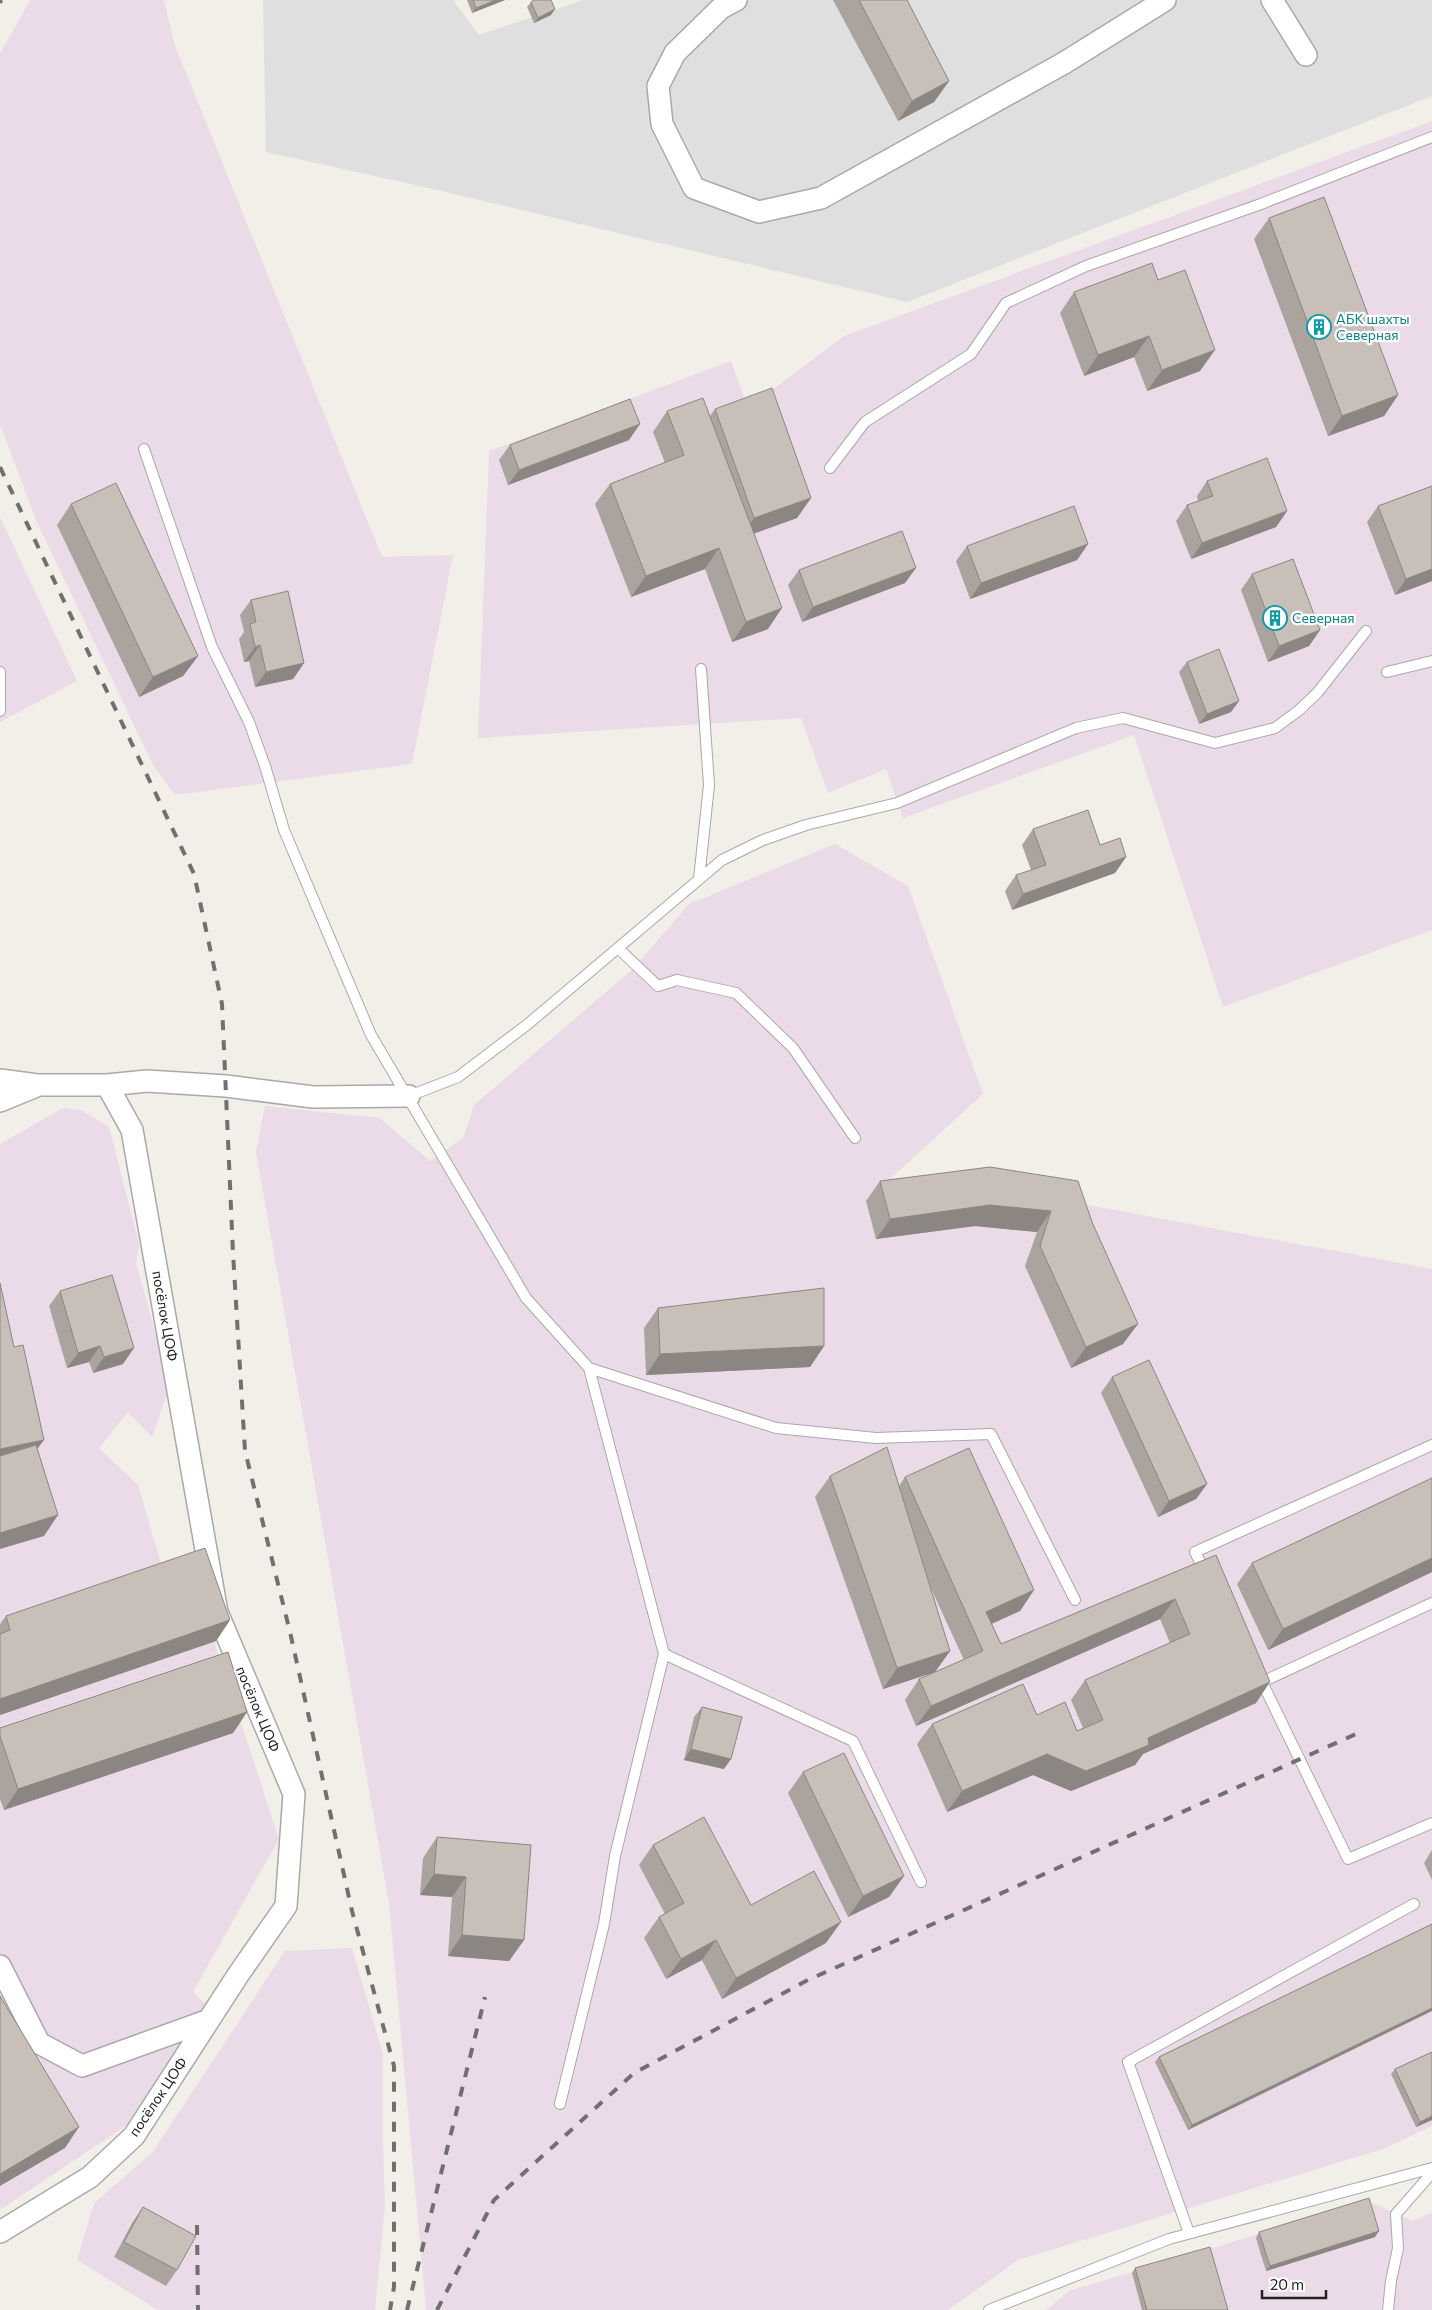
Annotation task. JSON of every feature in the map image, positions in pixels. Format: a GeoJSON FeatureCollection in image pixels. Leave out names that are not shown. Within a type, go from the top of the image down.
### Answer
{"type":"FeatureCollection","features":[{"type":"Feature","properties":{"kind":"street"},"geometry":{"type":"LineString","coordinates":[[724,3],[675,53],[658,86],[662,124],[694,188],[759,212],[821,198],[1064,63],[1164,0]]}},
{"type":"Feature","properties":{"kind":"street"},"geometry":{"type":"LineString","coordinates":[[1272,0],[1306,55]]}},
{"type":"Feature","properties":{"kind":"street"},"geometry":{"type":"LineString","coordinates":[[0,1080],[38,1085],[107,1085],[147,1081],[226,1086],[313,1097],[409,1096]]}},
{"type":"Feature","properties":{"kind":"street"},"geometry":{"type":"LineString","coordinates":[[0,1101],[38,1085]]}},
{"type":"Feature","properties":{"kind":"street","name":"посёлок ЦОФ"},"geometry":{"type":"LineString","coordinates":[[0,2232],[90,2177],[134,2136],[286,1906],[294,1794],[218,1612],[132,1130],[107,1085]]}},
{"type":"Feature","properties":{"kind":"street"},"geometry":{"type":"LineString","coordinates":[[0,1966],[39,2043],[82,2066],[209,2020]]}},
{"type":"Feature","properties":{"kind":"lane"},"geometry":{"type":"LineString","coordinates":[[830,468],[865,422],[971,354],[1006,303],[1086,266],[1261,204],[1432,137]]}},
{"type":"Feature","properties":{"kind":"lane"},"geometry":{"type":"LineString","coordinates":[[144,449],[212,648],[250,722],[284,830],[371,1035],[409,1096],[526,1298],[589,1368],[664,1654],[615,1856],[604,1924],[560,2104]]}},
{"type":"Feature","properties":{"kind":"lane"},"geometry":{"type":"LineString","coordinates":[[409,1096],[458,1077],[528,1024],[722,860],[763,840],[806,825],[897,803],[1076,728],[1123,718],[1214,743],[1275,728],[1298,711],[1318,692],[1366,631]]}},
{"type":"Feature","properties":{"kind":"lane"},"geometry":{"type":"LineString","coordinates":[[1387,672],[1432,661]]}},
{"type":"Feature","properties":{"kind":"lane"},"geometry":{"type":"LineString","coordinates":[[699,879],[709,785],[701,669]]}},
{"type":"Feature","properties":{"kind":"lane"},"geometry":{"type":"LineString","coordinates":[[0,672],[0,711]]}},
{"type":"Feature","properties":{"kind":"lane"},"geometry":{"type":"LineString","coordinates":[[618,948],[658,986],[678,980],[736,993],[793,1048],[855,1138]]}},
{"type":"Feature","properties":{"kind":"lane"},"geometry":{"type":"LineString","coordinates":[[589,1368],[776,1428],[876,1438],[991,1434],[1074,1600]]}},
{"type":"Feature","properties":{"kind":"lane"},"geometry":{"type":"LineString","coordinates":[[1208,1578],[1195,1552],[1432,1445]]}},
{"type":"Feature","properties":{"kind":"lane"},"geometry":{"type":"LineString","coordinates":[[1262,1682],[1432,1603]]}},
{"type":"Feature","properties":{"kind":"lane"},"geometry":{"type":"LineString","coordinates":[[664,1654],[853,1741],[921,1882]]}},
{"type":"Feature","properties":{"kind":"lane"},"geometry":{"type":"LineString","coordinates":[[1253,1665],[1348,1859],[1432,1823]]}},
{"type":"Feature","properties":{"kind":"lane"},"geometry":{"type":"LineString","coordinates":[[1189,2233],[1128,2062],[1414,1904]]}},
{"type":"Feature","properties":{"kind":"lane"},"geometry":{"type":"LineString","coordinates":[[989,2310],[1169,2239],[1432,2168]]}},
{"type":"Feature","properties":{"kind":"lane"},"geometry":{"type":"LineString","coordinates":[[1388,2310],[1391,2281],[1398,2248],[1396,2214],[1432,2173]]}},
{"type":"Feature","properties":{"kind":"shaded area"},"geometry":{"type":"Polygon","coordinates":[[[30,0],[164,0],[174,43],[382,557],[453,555],[412,764],[175,795],[153,765],[36,520],[0,424],[0,54],[30,0]]]}},
{"type":"Feature","properties":{"kind":"shaded area"},"geometry":{"type":"Polygon","coordinates":[[[263,0],[453,0],[479,35],[583,0],[1432,0],[1432,96],[907,302],[442,191],[266,152],[263,0]]]}},
{"type":"Feature","properties":{"kind":"shaded area"},"geometry":{"type":"Polygon","coordinates":[[[1432,121],[1432,930],[1223,1007],[1134,735],[903,818],[886,769],[828,793],[801,718],[478,738],[489,451],[731,361],[748,408],[844,336],[1432,121]]]}},
{"type":"Feature","properties":{"kind":"shaded area"},"geometry":{"type":"Polygon","coordinates":[[[0,517],[77,681],[0,722],[0,517]]]}},
{"type":"Feature","properties":{"kind":"shaded area"},"geometry":{"type":"Polygon","coordinates":[[[835,844],[908,886],[983,1094],[867,1200],[1056,1199],[1432,1269],[1432,2126],[1383,2149],[1018,2260],[948,2310],[426,2310],[389,1903],[256,1152],[265,1106],[380,1118],[430,1161],[463,1138],[474,1105],[633,969],[689,904],[835,844]]]}},
{"type":"Feature","properties":{"kind":"shaded area"},"geometry":{"type":"Polygon","coordinates":[[[63,1108],[81,1110],[109,1127],[139,1244],[136,1263],[170,1386],[152,1437],[128,1412],[99,1448],[138,1485],[161,1563],[186,1555],[279,1839],[193,1992],[207,2006],[139,2117],[0,2210],[0,1144],[63,1108]]]}},
{"type":"Feature","properties":{"kind":"shaded area"},"geometry":{"type":"Polygon","coordinates":[[[352,1948],[383,2055],[385,2206],[375,2310],[158,2310],[77,2260],[94,2203],[152,2153],[285,1951],[352,1948]]]}},
{"type":"Feature","properties":{"kind":"shaded area"},"geometry":{"type":"Polygon","coordinates":[[[1368,2201],[1413,2221],[1432,2212],[1432,2310],[1046,2310],[1069,2291],[1368,2201]]]}},
{"type":"Feature","properties":{"kind":"building"},"geometry":{"type":"Polygon","coordinates":[[[473,0],[496,0],[476,8],[473,0]]]}},
{"type":"Feature","properties":{"kind":"building"},"geometry":{"type":"Polygon","coordinates":[[[534,0],[551,0],[555,9],[538,18],[531,2],[534,0]]]}},
{"type":"Feature","properties":{"kind":"building"},"geometry":{"type":"Polygon","coordinates":[[[859,0],[907,0],[949,81],[912,101],[859,0]]]}},
{"type":"Feature","properties":{"kind":"building","name":"АБК шахты Северная"},"geometry":{"type":"Polygon","coordinates":[[[1324,197],[1398,395],[1342,416],[1269,218],[1324,197]]]}},
{"type":"Feature","properties":{"kind":"building"},"geometry":{"type":"Polygon","coordinates":[[[1152,263],[1158,280],[1185,270],[1215,350],[1162,370],[1149,336],[1098,355],[1074,292],[1152,263]]]}},
{"type":"Feature","properties":{"kind":"building"},"geometry":{"type":"Polygon","coordinates":[[[772,388],[811,498],[754,518],[715,409],[772,388]]]}},
{"type":"Feature","properties":{"kind":"building"},"geometry":{"type":"Polygon","coordinates":[[[703,398],[782,608],[746,622],[719,548],[646,576],[610,484],[684,455],[667,411],[703,398]]]}},
{"type":"Feature","properties":{"kind":"building"},"geometry":{"type":"Polygon","coordinates":[[[630,399],[640,424],[519,470],[510,445],[630,399]]]}},
{"type":"Feature","properties":{"kind":"building"},"geometry":{"type":"Polygon","coordinates":[[[1267,458],[1287,511],[1202,543],[1187,505],[1213,496],[1207,481],[1267,458]]]}},
{"type":"Feature","properties":{"kind":"building"},"geometry":{"type":"Polygon","coordinates":[[[116,483],[198,656],[153,677],[71,504],[116,483]]]}},
{"type":"Feature","properties":{"kind":"building"},"geometry":{"type":"Polygon","coordinates":[[[1432,486],[1432,569],[1406,579],[1378,506],[1432,486]]]}},
{"type":"Feature","properties":{"kind":"building"},"geometry":{"type":"Polygon","coordinates":[[[1074,506],[1088,544],[981,583],[967,546],[1074,506]]]}},
{"type":"Feature","properties":{"kind":"building"},"geometry":{"type":"Polygon","coordinates":[[[902,531],[916,568],[813,607],[799,570],[902,531]]]}},
{"type":"Feature","properties":{"kind":"building"},"geometry":{"type":"Polygon","coordinates":[[[1293,559],[1320,630],[1279,646],[1252,574],[1293,559]]]}},
{"type":"Feature","properties":{"kind":"building"},"geometry":{"type":"Polygon","coordinates":[[[288,591],[304,663],[266,672],[260,645],[255,647],[250,624],[256,622],[251,600],[288,591]]]}},
{"type":"Feature","properties":{"kind":"building"},"geometry":{"type":"Polygon","coordinates":[[[1219,649],[1239,701],[1207,714],[1187,662],[1219,649]]]}},
{"type":"Feature","properties":{"kind":"building"},"geometry":{"type":"Polygon","coordinates":[[[1088,810],[1100,845],[1120,838],[1126,857],[1023,894],[1016,875],[1046,865],[1033,829],[1088,810]]]}},
{"type":"Feature","properties":{"kind":"building"},"geometry":{"type":"Polygon","coordinates":[[[990,1167],[1078,1181],[1092,1222],[1138,1324],[1086,1347],[1040,1246],[1051,1211],[990,1205],[890,1219],[880,1181],[990,1167]]]}},
{"type":"Feature","properties":{"kind":"building"},"geometry":{"type":"Polygon","coordinates":[[[112,1275],[134,1348],[104,1357],[100,1346],[78,1353],[60,1291],[112,1275]]]}},
{"type":"Feature","properties":{"kind":"building"},"geometry":{"type":"Polygon","coordinates":[[[0,1283],[14,1347],[23,1345],[44,1440],[0,1449],[0,1283]]]}},
{"type":"Feature","properties":{"kind":"building"},"geometry":{"type":"Polygon","coordinates":[[[824,1288],[824,1346],[660,1354],[658,1308],[824,1288]]]}},
{"type":"Feature","properties":{"kind":"building"},"geometry":{"type":"Polygon","coordinates":[[[1149,1360],[1207,1484],[1169,1501],[1112,1377],[1149,1360]]]}},
{"type":"Feature","properties":{"kind":"building"},"geometry":{"type":"Polygon","coordinates":[[[36,1445],[58,1515],[0,1533],[0,1456],[36,1445]]]}},
{"type":"Feature","properties":{"kind":"building"},"geometry":{"type":"Polygon","coordinates":[[[887,1447],[950,1651],[897,1668],[830,1476],[887,1447]]]}},
{"type":"Feature","properties":{"kind":"building"},"geometry":{"type":"Polygon","coordinates":[[[969,1448],[1034,1590],[986,1612],[1001,1644],[1216,1555],[1270,1682],[1148,1738],[1149,1745],[1086,1771],[1047,1754],[962,1791],[932,1724],[1023,1684],[1037,1715],[1065,1702],[1077,1731],[1103,1720],[1085,1680],[1190,1634],[1175,1599],[931,1706],[919,1679],[983,1651],[905,1477],[969,1448]]]}},
{"type":"Feature","properties":{"kind":"building"},"geometry":{"type":"Polygon","coordinates":[[[1432,1478],[1432,1558],[1283,1629],[1252,1563],[1432,1478]]]}},
{"type":"Feature","properties":{"kind":"building"},"geometry":{"type":"Polygon","coordinates":[[[205,1548],[230,1620],[0,1699],[0,1634],[10,1630],[6,1616],[205,1548]]]}},
{"type":"Feature","properties":{"kind":"building"},"geometry":{"type":"Polygon","coordinates":[[[228,1652],[247,1712],[18,1789],[0,1736],[0,1728],[228,1652]]]}},
{"type":"Feature","properties":{"kind":"building"},"geometry":{"type":"Polygon","coordinates":[[[702,1707],[742,1717],[731,1759],[691,1749],[702,1707]]]}},
{"type":"Feature","properties":{"kind":"building"},"geometry":{"type":"Polygon","coordinates":[[[844,1753],[904,1876],[863,1896],[803,1772],[844,1753]]]}},
{"type":"Feature","properties":{"kind":"building"},"geometry":{"type":"Polygon","coordinates":[[[704,1817],[751,1905],[814,1871],[841,1922],[736,1978],[716,1940],[681,1959],[659,1917],[684,1903],[653,1845],[704,1817]]]}},
{"type":"Feature","properties":{"kind":"building"},"geometry":{"type":"Polygon","coordinates":[[[437,1837],[531,1845],[524,1940],[462,1935],[466,1877],[434,1874],[437,1837]]]}},
{"type":"Feature","properties":{"kind":"building"},"geometry":{"type":"Polygon","coordinates":[[[1432,1924],[1432,2008],[1192,2125],[1159,2057],[1432,1924]]]}},
{"type":"Feature","properties":{"kind":"building"},"geometry":{"type":"Polygon","coordinates":[[[0,1996],[79,2127],[0,2174],[0,1996]]]}},
{"type":"Feature","properties":{"kind":"building"},"geometry":{"type":"Polygon","coordinates":[[[1432,2052],[1432,2116],[1420,2122],[1395,2069],[1432,2052]]]}},
{"type":"Feature","properties":{"kind":"building"},"geometry":{"type":"Polygon","coordinates":[[[1369,2198],[1379,2231],[1270,2266],[1259,2232],[1369,2198]]]}},
{"type":"Feature","properties":{"kind":"building"},"geometry":{"type":"Polygon","coordinates":[[[143,2207],[196,2236],[177,2270],[124,2242],[143,2207]]]}},
{"type":"Feature","properties":{"kind":"building"},"geometry":{"type":"Polygon","coordinates":[[[1210,2247],[1228,2310],[1147,2310],[1135,2268],[1210,2247]]]}},
{"type":"Feature","properties":{"kind":"railway"},"geometry":{"type":"LineString","coordinates":[[0,467],[194,874],[222,1004],[233,1253],[245,1451],[290,1632],[352,1911],[394,2066],[394,2287],[390,2310]]}},
{"type":"Feature","properties":{"kind":"railway"},"geometry":{"type":"LineString","coordinates":[[437,2310],[494,2200],[634,2073],[808,1980],[1356,1734]]}},
{"type":"Feature","properties":{"kind":"railway"},"geometry":{"type":"LineString","coordinates":[[407,2310],[485,1997]]}},
{"type":"Feature","properties":{"kind":"railway"},"geometry":{"type":"LineString","coordinates":[[197,2225],[198,2310]]}},
{"type":"Feature","properties":{"kind":"place","name":"АБК шахты Северная"},"geometry":{"type":"Point","coordinates":[1319,327]}},
{"type":"Feature","properties":{"kind":"place","name":"Северная"},"geometry":{"type":"Point","coordinates":[1275,618]}}]}
